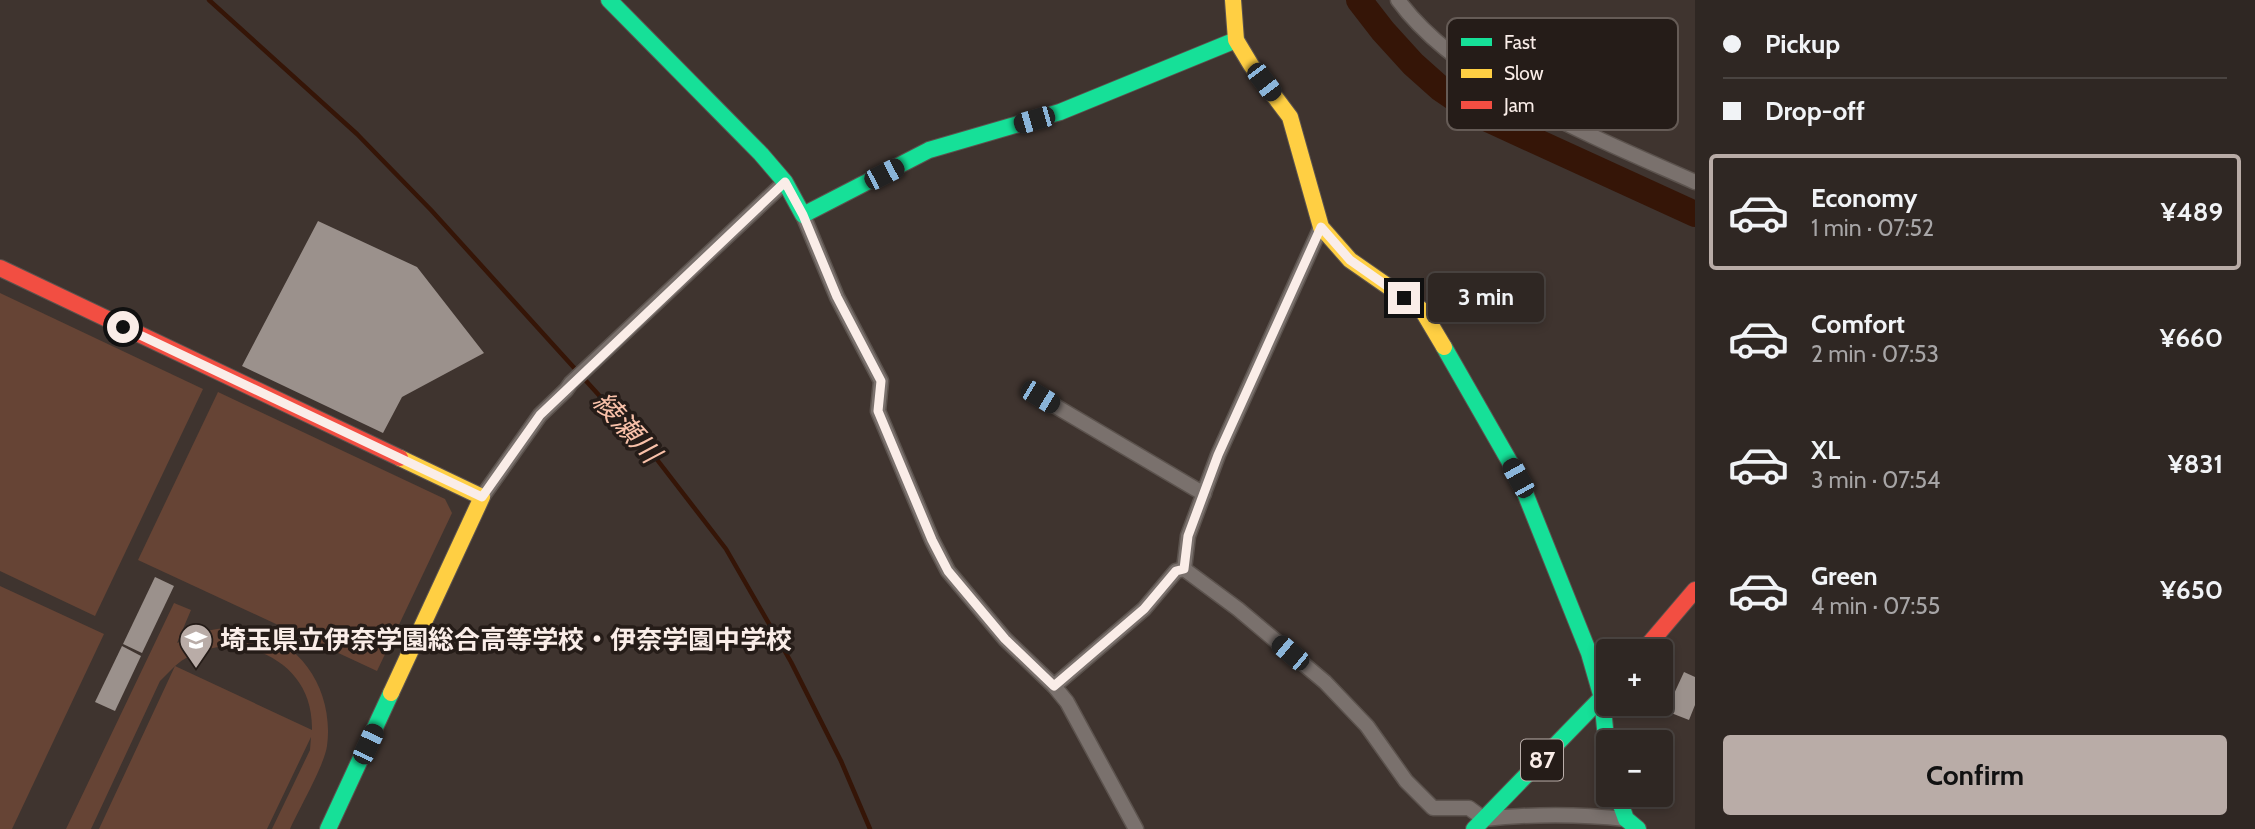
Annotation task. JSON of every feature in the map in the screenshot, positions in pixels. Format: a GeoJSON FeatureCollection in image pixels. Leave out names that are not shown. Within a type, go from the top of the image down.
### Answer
{"type":"FeatureCollection","features":[{"type":"Feature","properties":{"kind":"street"},"geometry":{"type":"LineString","coordinates":[[609,0],[761,154],[785,182],[803,215],[837,297],[881,381],[878,411],[932,540],[948,571],[997,629],[1067,702],[1136,829]]}},
{"type":"Feature","properties":{"kind":"street"},"geometry":{"type":"LineString","coordinates":[[1233,0],[1236,40],[1290,117],[1321,227],[1350,260],[1422,310],[1518,478],[1596,671]]}},
{"type":"Feature","properties":{"kind":"street"},"geometry":{"type":"LineString","coordinates":[[1398,0],[1410,16],[1447,49]]}},
{"type":"Feature","properties":{"kind":"street"},"geometry":{"type":"LineString","coordinates":[[803,215],[929,150],[1060,112],[1236,40]]}},
{"type":"Feature","properties":{"kind":"street"},"geometry":{"type":"LineString","coordinates":[[1583,130],[1695,182]]}},
{"type":"Feature","properties":{"kind":"street"},"geometry":{"type":"LineString","coordinates":[[328,829],[482,497],[540,415],[785,182]]}},
{"type":"Feature","properties":{"kind":"street"},"geometry":{"type":"LineString","coordinates":[[1184,569],[1188,536],[1224,442],[1321,227]]}},
{"type":"Feature","properties":{"kind":"street"},"geometry":{"type":"LineString","coordinates":[[0,268],[482,497]]}},
{"type":"Feature","properties":{"kind":"street"},"geometry":{"type":"LineString","coordinates":[[1040,397],[1204,494]]}},
{"type":"Feature","properties":{"kind":"street"},"geometry":{"type":"LineString","coordinates":[[1054,686],[1144,609],[1176,571],[1184,569]]}},
{"type":"Feature","properties":{"kind":"street"},"geometry":{"type":"LineString","coordinates":[[1184,569],[1238,609],[1325,682],[1367,726],[1406,781],[1433,807],[1469,808],[1479,824],[1507,817],[1596,816],[1632,824]]}},
{"type":"Feature","properties":{"kind":"street"},"geometry":{"type":"LineString","coordinates":[[1653,639],[1695,590]]}},
{"type":"Feature","properties":{"kind":"street","name":"87"},"geometry":{"type":"LineString","coordinates":[[1479,824],[1596,704]]}},
{"type":"Feature","properties":{"kind":"street"},"geometry":{"type":"LineString","coordinates":[[1623,807],[1632,824]]}},
{"type":"Feature","properties":{"kind":"shaded area"},"geometry":{"type":"Polygon","coordinates":[[[0,293],[203,389],[95,616],[0,571],[0,293]]]}},
{"type":"Feature","properties":{"kind":"shaded area"},"geometry":{"type":"Polygon","coordinates":[[[218,392],[445,499],[452,513],[377,671],[138,560],[218,392]]]}},
{"type":"Feature","properties":{"kind":"shaded area"},"geometry":{"type":"Polygon","coordinates":[[[0,586],[104,634],[12,829],[0,829],[0,586]]]}},
{"type":"Feature","properties":{"kind":"shaded area"},"geometry":{"type":"Polygon","coordinates":[[[174,603],[191,610],[177,643],[217,629],[242,629],[265,634],[301,659],[314,678],[323,699],[328,722],[327,746],[316,776],[290,829],[272,829],[310,750],[311,737],[267,829],[99,829],[175,666],[160,681],[91,829],[66,829],[174,603]],[[235,645],[218,647],[188,657],[175,666],[312,730],[307,697],[300,684],[291,672],[266,655],[235,645]]]}},
{"type":"Feature","properties":{"kind":"building"},"geometry":{"type":"Polygon","coordinates":[[[318,221],[417,267],[484,353],[402,397],[383,433],[242,366],[318,221]]]}},
{"type":"Feature","properties":{"kind":"building"},"geometry":{"type":"Polygon","coordinates":[[[155,577],[174,586],[142,653],[123,644],[155,577]]]}},
{"type":"Feature","properties":{"kind":"building"},"geometry":{"type":"Polygon","coordinates":[[[122,646],[141,656],[115,711],[95,702],[122,646]]]}},
{"type":"Feature","properties":{"kind":"building"},"geometry":{"type":"Polygon","coordinates":[[[1684,672],[1695,677],[1695,705],[1689,720],[1673,714],[1673,696],[1684,672]]]}},
{"type":"Feature","properties":{"kind":"waterway","name":"綾瀬川"},"geometry":{"type":"LineString","coordinates":[[209,0],[357,134],[431,210],[655,457],[726,549],[791,662],[841,761],[870,829]]}},
{"type":"Feature","properties":{"kind":"waterway"},"geometry":{"type":"LineString","coordinates":[[1359,0],[1413,64],[1447,93]]}},
{"type":"Feature","properties":{"kind":"waterway"},"geometry":{"type":"LineString","coordinates":[[1512,130],[1695,214]]}},
{"type":"Feature","properties":{"kind":"traffic: fast"},"geometry":{"type":"LineString","coordinates":[[609,0],[761,154],[785,182],[803,215],[929,150],[1060,112],[1236,40]]}},
{"type":"Feature","properties":{"kind":"traffic: fast"},"geometry":{"type":"LineString","coordinates":[[1444,347],[1519,478],[1589,653],[1602,698],[1605,730]]}},
{"type":"Feature","properties":{"kind":"traffic: fast"},"geometry":{"type":"LineString","coordinates":[[328,829],[391,693]]}},
{"type":"Feature","properties":{"kind":"traffic: fast"},"geometry":{"type":"LineString","coordinates":[[1474,829],[1596,703]]}},
{"type":"Feature","properties":{"kind":"traffic: fast"},"geometry":{"type":"LineString","coordinates":[[1622,807],[1626,819],[1638,829]]}},
{"type":"Feature","properties":{"kind":"traffic: slow"},"geometry":{"type":"LineString","coordinates":[[1233,0],[1236,40],[1290,117],[1321,227],[1350,260],[1422,310],[1444,347]]}},
{"type":"Feature","properties":{"kind":"traffic: slow"},"geometry":{"type":"LineString","coordinates":[[391,693],[482,497],[400,458]]}},
{"type":"Feature","properties":{"kind":"traffic: jam"},"geometry":{"type":"LineString","coordinates":[[0,268],[400,458]]}},
{"type":"Feature","properties":{"kind":"traffic: jam"},"geometry":{"type":"LineString","coordinates":[[1653,639],[1695,590]]}},
{"type":"Feature","properties":{"kind":"place","name":"埼玉県立伊奈学園総合高等学校・伊奈学園中学校"},"geometry":{"type":"Point","coordinates":[196,670]}},
{"type":"Feature","properties":{"kind":"route"},"geometry":{"type":"LineString","coordinates":[[123,327],[482,497],[540,415],[785,182],[803,215],[837,297],[881,381],[878,411],[932,540],[948,571],[1005,639],[1054,686],[1144,609],[1176,571],[1184,569],[1188,536],[1218,455],[1321,227],[1350,260],[1404,298]]}}]}
